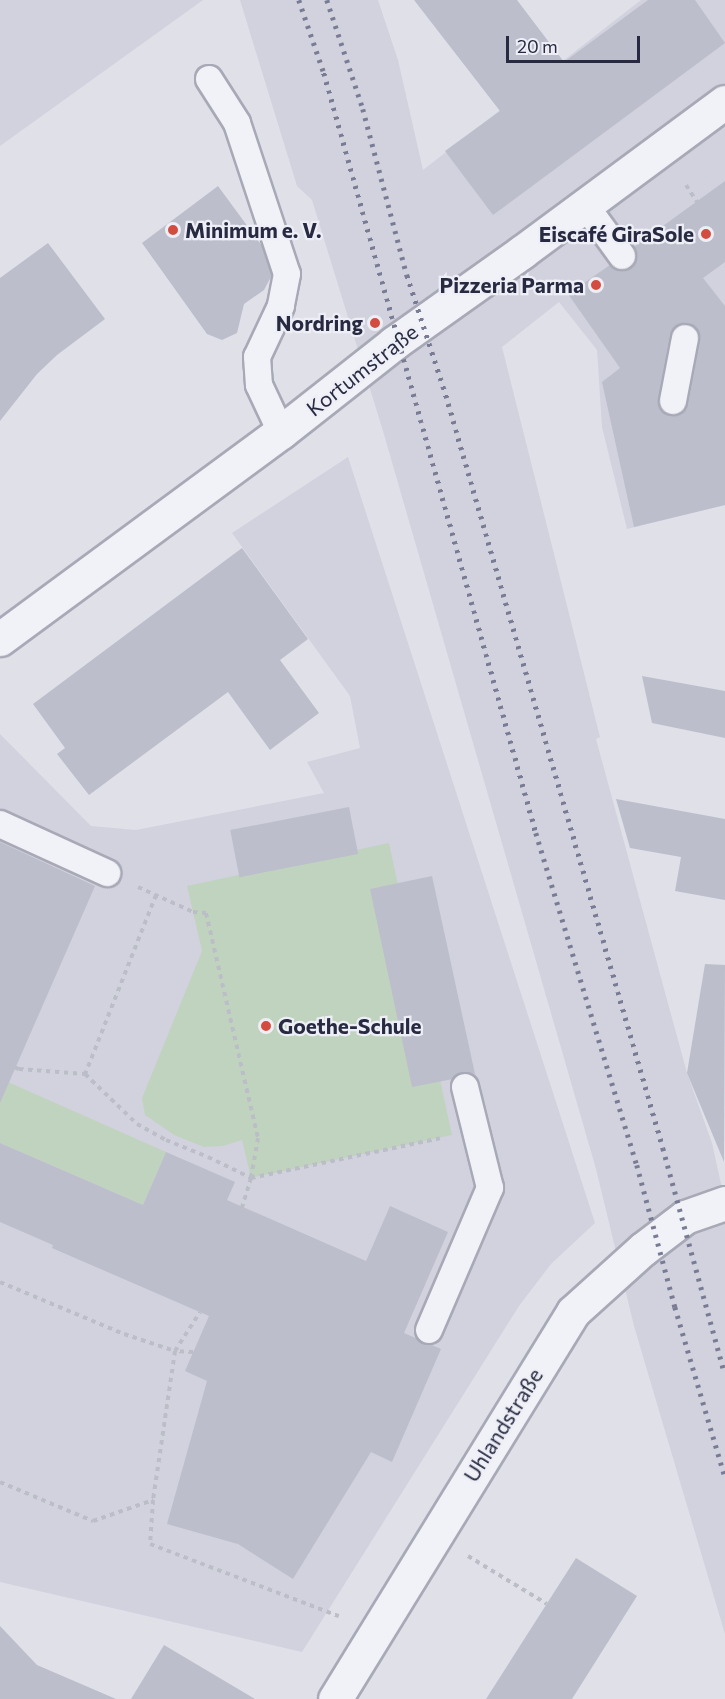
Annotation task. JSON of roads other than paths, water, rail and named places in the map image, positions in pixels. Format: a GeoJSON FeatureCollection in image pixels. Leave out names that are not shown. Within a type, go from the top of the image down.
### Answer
{"type":"FeatureCollection","features":[{"type":"Feature","properties":{"kind":"street","name":"Kortumstraße"},"geometry":{"type":"LineString","coordinates":[[0,639],[282,432],[394,344],[725,102]]}},
{"type":"Feature","properties":{"kind":"street","name":"Uhlandstraße"},"geometry":{"type":"LineString","coordinates":[[335,1699],[573,1312],[643,1249],[685,1217],[725,1203]]}},
{"type":"Feature","properties":{"kind":"lane"},"geometry":{"type":"LineString","coordinates":[[209,79],[237,123],[287,274],[281,306],[257,357],[259,385],[282,432]]}},
{"type":"Feature","properties":{"kind":"lane"},"geometry":{"type":"LineString","coordinates":[[585,205],[622,256]]}},
{"type":"Feature","properties":{"kind":"lane"},"geometry":{"type":"LineString","coordinates":[[673,401],[685,338]]}},
{"type":"Feature","properties":{"kind":"lane"},"geometry":{"type":"LineString","coordinates":[[0,824],[107,873]]}},
{"type":"Feature","properties":{"kind":"lane"},"geometry":{"type":"LineString","coordinates":[[429,1330],[490,1188],[465,1087]]}},
{"type":"Feature","properties":{"kind":"railway"},"geometry":{"type":"LineString","coordinates":[[299,0],[324,73],[536,833],[637,1165],[675,1307],[725,1477]]}},
{"type":"Feature","properties":{"kind":"railway"},"geometry":{"type":"LineString","coordinates":[[327,0],[363,109],[407,275],[446,395],[663,1148],[725,1374]]}},
{"type":"Feature","properties":{"kind":"place","name":"Minimum e. V."},"geometry":{"type":"Point","coordinates":[173,230]}},
{"type":"Feature","properties":{"kind":"place","name":"Eiscafé GiraSole"},"geometry":{"type":"Point","coordinates":[706,234]}},
{"type":"Feature","properties":{"kind":"place","name":"Pizzeria Parma"},"geometry":{"type":"Point","coordinates":[596,285]}},
{"type":"Feature","properties":{"kind":"place","name":"Nordring"},"geometry":{"type":"Point","coordinates":[375,323]}},
{"type":"Feature","properties":{"kind":"place","name":"Goethe-Schule"},"geometry":{"type":"Point","coordinates":[266,1026]}}]}
